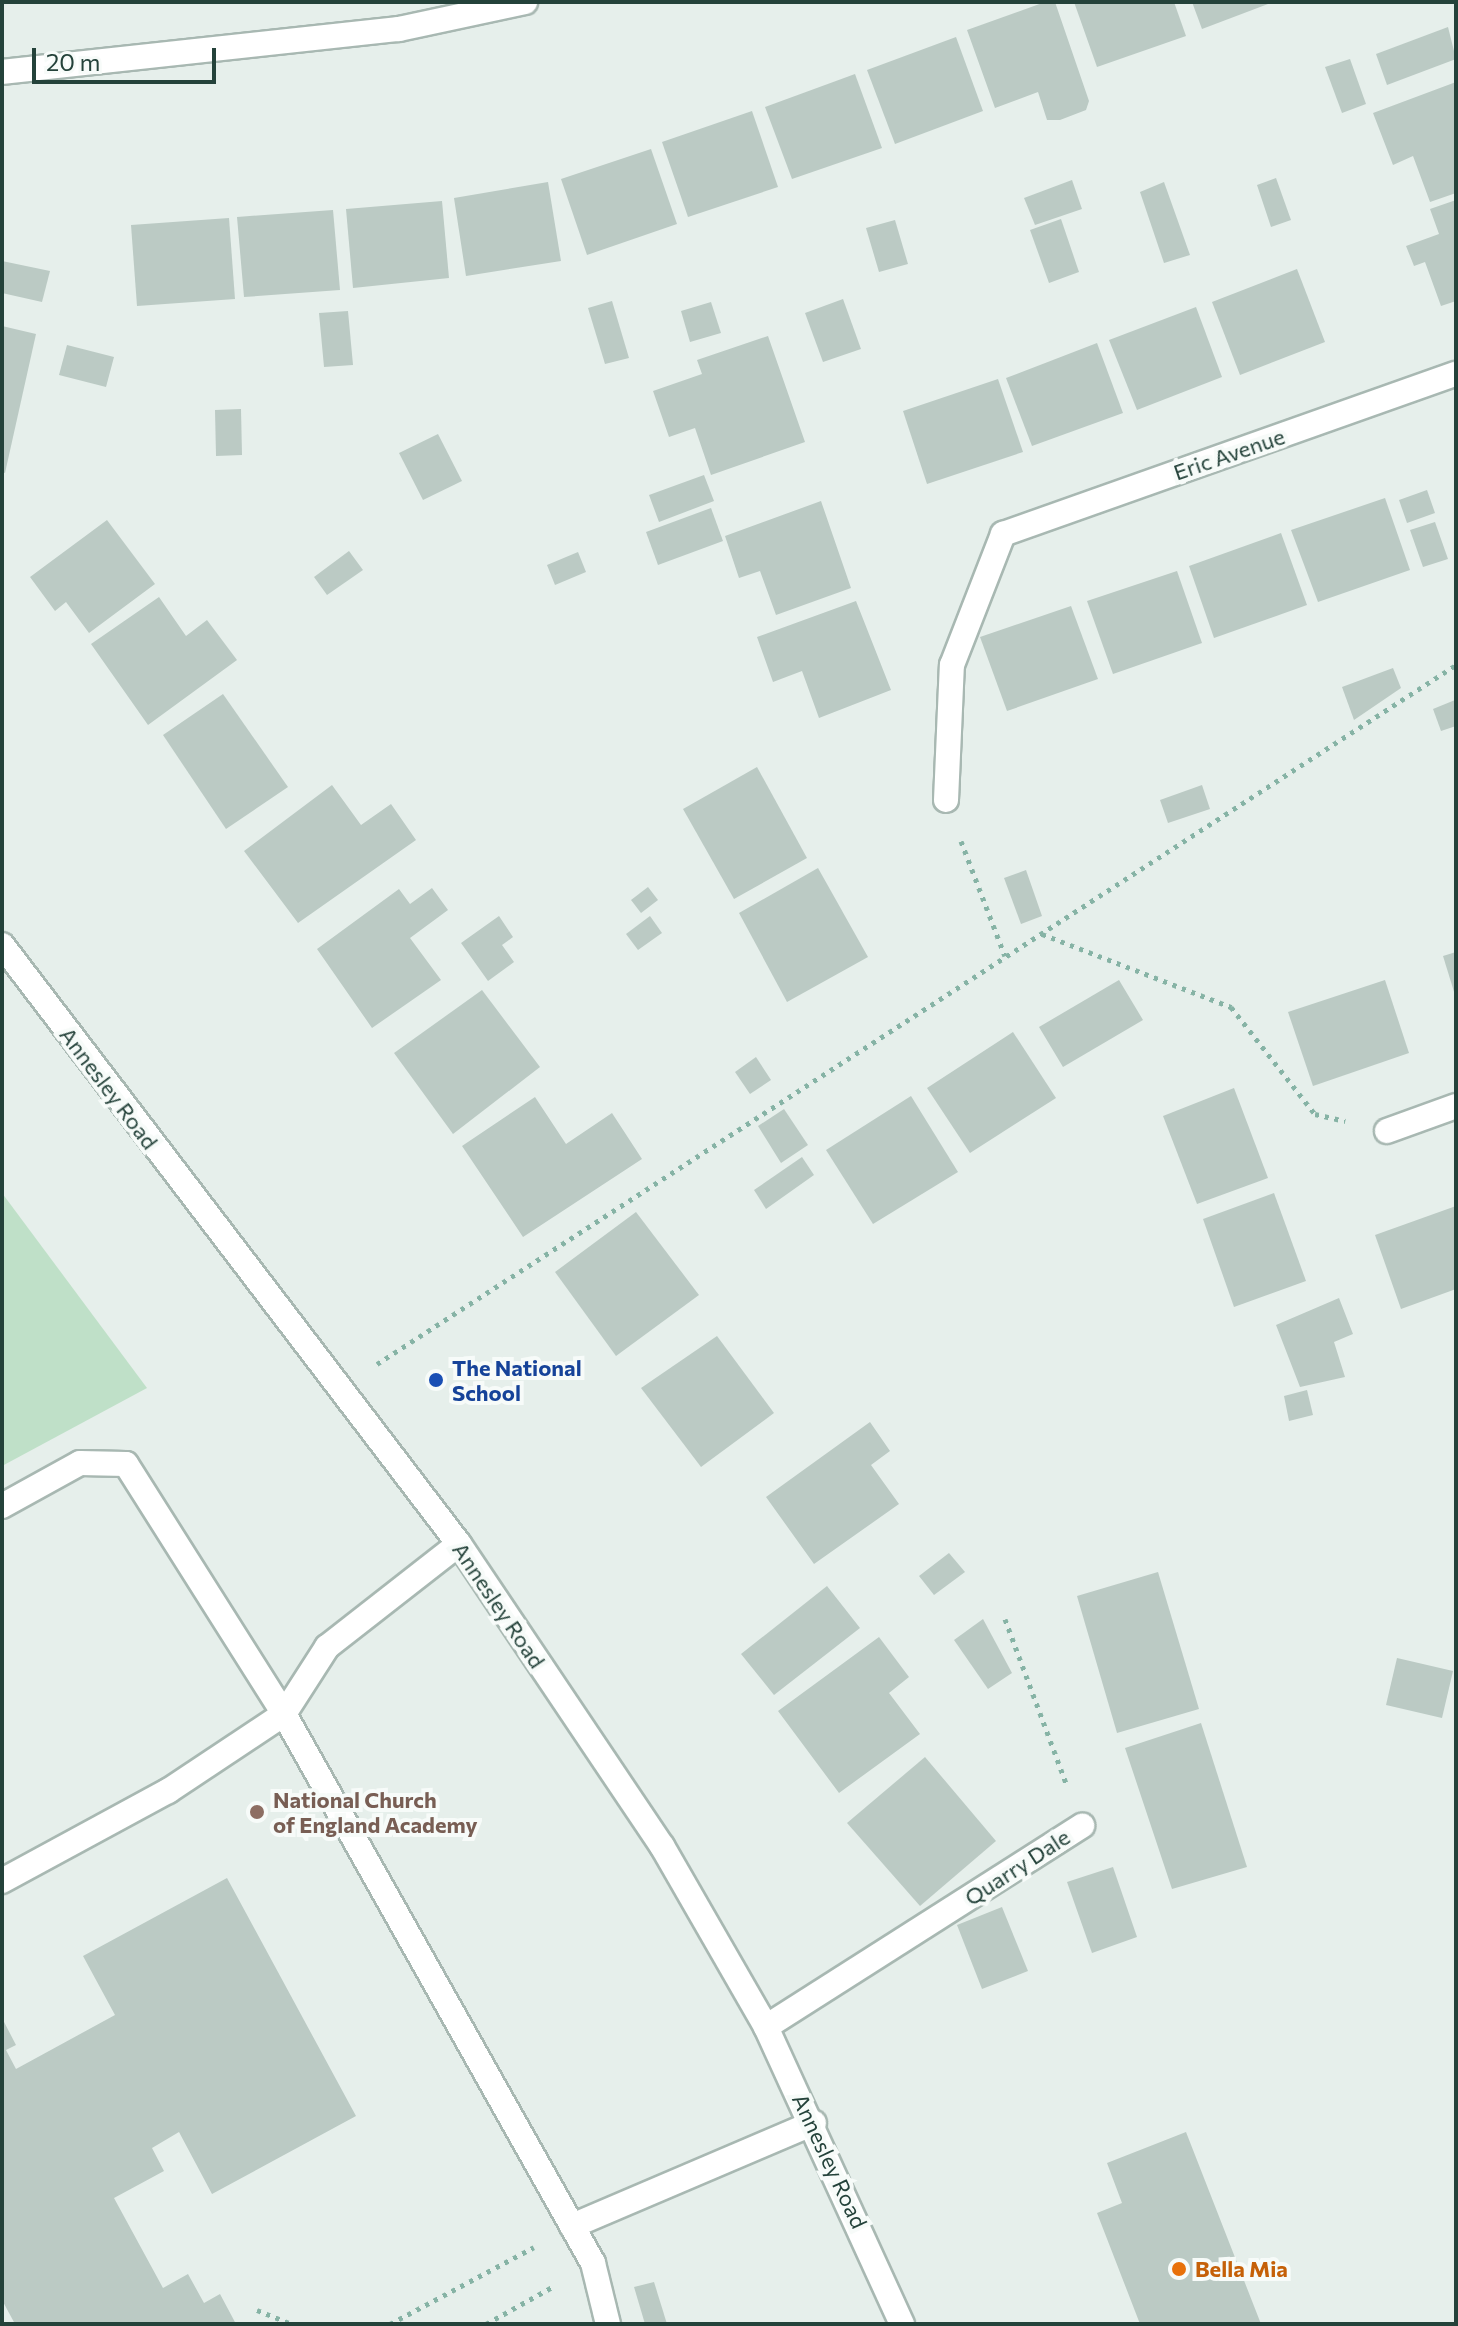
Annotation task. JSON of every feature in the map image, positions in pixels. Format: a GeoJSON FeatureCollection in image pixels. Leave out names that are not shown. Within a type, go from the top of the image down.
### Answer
{"type":"FeatureCollection","features":[{"type":"Feature","properties":{"kind":"street"},"geometry":{"type":"LineString","coordinates":[[2,72],[399,29],[525,2]]}},
{"type":"Feature","properties":{"kind":"street","name":"Eric Avenue"},"geometry":{"type":"LineString","coordinates":[[946,800],[952,665],[1003,534],[1456,374]]}},
{"type":"Feature","properties":{"kind":"street","name":"Annesley Road"},"geometry":{"type":"LineString","coordinates":[[2,945],[459,1544],[662,1846],[766,2027],[814,2123],[902,2324]]}},
{"type":"Feature","properties":{"kind":"street"},"geometry":{"type":"LineString","coordinates":[[1387,1131],[1456,1106]]}},
{"type":"Feature","properties":{"kind":"street"},"geometry":{"type":"LineString","coordinates":[[2,1506],[80,1463],[126,1464],[284,1714],[593,2263],[608,2324]]}},
{"type":"Feature","properties":{"kind":"street"},"geometry":{"type":"LineString","coordinates":[[2,1881],[168,1791],[284,1714],[327,1647],[459,1544]]}},
{"type":"Feature","properties":{"kind":"street","name":"Quarry Dale"},"geometry":{"type":"LineString","coordinates":[[766,2027],[1082,1826]]}},
{"type":"Feature","properties":{"kind":"street"},"geometry":{"type":"LineString","coordinates":[[572,2226],[814,2123]]}},
{"type":"Feature","properties":{"kind":"path"},"geometry":{"type":"LineString","coordinates":[[339,1388],[1456,665]]}},
{"type":"Feature","properties":{"kind":"path"},"geometry":{"type":"LineString","coordinates":[[946,800],[1005,956]]}},
{"type":"Feature","properties":{"kind":"path"},"geometry":{"type":"LineString","coordinates":[[1041,934],[1231,1007],[1315,1114],[1387,1131]]}},
{"type":"Feature","properties":{"kind":"path","name":"Quarry Dale"},"geometry":{"type":"LineString","coordinates":[[1005,1619],[1082,1826]]}},
{"type":"Feature","properties":{"kind":"path"},"geometry":{"type":"LineString","coordinates":[[390,2324],[572,2226]]}},
{"type":"Feature","properties":{"kind":"path"},"geometry":{"type":"LineString","coordinates":[[486,2324],[593,2263]]}},
{"type":"Feature","properties":{"kind":"path"},"geometry":{"type":"LineString","coordinates":[[257,2310],[291,2324]]}},
{"type":"Feature","properties":{"kind":"green space"},"geometry":{"type":"Polygon","coordinates":[[[2,1193],[147,1388],[2,1466],[2,1193]]]}},
{"type":"Feature","properties":{"kind":"building"},"geometry":{"type":"Polygon","coordinates":[[[1045,2],[1055,2],[1089,101],[1086,110],[1060,120],[1047,120],[1038,92],[995,108],[967,30],[1045,2]]]}},
{"type":"Feature","properties":{"kind":"building"},"geometry":{"type":"Polygon","coordinates":[[[1074,2],[1174,2],[1186,36],[1097,67],[1074,2]]]}},
{"type":"Feature","properties":{"kind":"building"},"geometry":{"type":"Polygon","coordinates":[[[1192,2],[1273,2],[1202,29],[1192,2]]]}},
{"type":"Feature","properties":{"kind":"building"},"geometry":{"type":"Polygon","coordinates":[[[1448,27],[1456,59],[1387,85],[1376,54],[1448,27]]]}},
{"type":"Feature","properties":{"kind":"building"},"geometry":{"type":"Polygon","coordinates":[[[956,37],[983,111],[895,144],[867,70],[956,37]]]}},
{"type":"Feature","properties":{"kind":"building"},"geometry":{"type":"Polygon","coordinates":[[[1350,59],[1366,104],[1342,113],[1325,67],[1350,59]]]}},
{"type":"Feature","properties":{"kind":"building"},"geometry":{"type":"Polygon","coordinates":[[[855,74],[882,148],[792,179],[765,107],[855,74]]]}},
{"type":"Feature","properties":{"kind":"building"},"geometry":{"type":"Polygon","coordinates":[[[1456,82],[1456,193],[1430,202],[1413,156],[1393,165],[1373,113],[1456,82]]]}},
{"type":"Feature","properties":{"kind":"building"},"geometry":{"type":"Polygon","coordinates":[[[752,111],[778,187],[688,217],[662,142],[752,111]]]}},
{"type":"Feature","properties":{"kind":"building"},"geometry":{"type":"Polygon","coordinates":[[[651,149],[677,224],[587,255],[561,179],[651,149]]]}},
{"type":"Feature","properties":{"kind":"building"},"geometry":{"type":"Polygon","coordinates":[[[1276,178],[1291,220],[1271,227],[1257,185],[1276,178]]]}},
{"type":"Feature","properties":{"kind":"building"},"geometry":{"type":"Polygon","coordinates":[[[1072,180],[1082,209],[1035,225],[1024,198],[1072,180]]]}},
{"type":"Feature","properties":{"kind":"building"},"geometry":{"type":"Polygon","coordinates":[[[548,182],[561,261],[466,276],[454,198],[548,182]]]}},
{"type":"Feature","properties":{"kind":"building"},"geometry":{"type":"Polygon","coordinates":[[[1164,182],[1190,255],[1164,263],[1140,192],[1164,182]]]}},
{"type":"Feature","properties":{"kind":"building"},"geometry":{"type":"Polygon","coordinates":[[[1456,200],[1456,301],[1441,306],[1425,262],[1414,266],[1406,246],[1439,234],[1430,209],[1456,200]]]}},
{"type":"Feature","properties":{"kind":"building"},"geometry":{"type":"Polygon","coordinates":[[[442,201],[449,278],[353,288],[346,209],[442,201]]]}},
{"type":"Feature","properties":{"kind":"building"},"geometry":{"type":"Polygon","coordinates":[[[333,210],[340,290],[244,297],[237,217],[333,210]]]}},
{"type":"Feature","properties":{"kind":"building"},"geometry":{"type":"Polygon","coordinates":[[[229,218],[235,299],[137,306],[131,225],[229,218]]]}},
{"type":"Feature","properties":{"kind":"building"},"geometry":{"type":"Polygon","coordinates":[[[1061,219],[1079,272],[1049,283],[1030,230],[1061,219]]]}},
{"type":"Feature","properties":{"kind":"building"},"geometry":{"type":"Polygon","coordinates":[[[895,220],[908,264],[879,272],[866,228],[895,220]]]}},
{"type":"Feature","properties":{"kind":"building"},"geometry":{"type":"Polygon","coordinates":[[[2,261],[50,271],[42,302],[2,293],[2,261]]]}},
{"type":"Feature","properties":{"kind":"building"},"geometry":{"type":"Polygon","coordinates":[[[1297,269],[1325,342],[1240,375],[1212,302],[1297,269]]]}},
{"type":"Feature","properties":{"kind":"building"},"geometry":{"type":"Polygon","coordinates":[[[843,299],[861,349],[823,362],[805,313],[843,299]]]}},
{"type":"Feature","properties":{"kind":"building"},"geometry":{"type":"Polygon","coordinates":[[[612,301],[629,358],[605,364],[588,308],[612,301]]]}},
{"type":"Feature","properties":{"kind":"building"},"geometry":{"type":"Polygon","coordinates":[[[711,302],[721,333],[690,342],[681,311],[711,302]]]}},
{"type":"Feature","properties":{"kind":"building"},"geometry":{"type":"Polygon","coordinates":[[[1196,307],[1222,377],[1137,410],[1109,340],[1196,307]]]}},
{"type":"Feature","properties":{"kind":"building"},"geometry":{"type":"Polygon","coordinates":[[[348,311],[353,365],[324,367],[319,313],[348,311]]]}},
{"type":"Feature","properties":{"kind":"building"},"geometry":{"type":"Polygon","coordinates":[[[2,326],[36,334],[5,473],[2,472],[2,326]]]}},
{"type":"Feature","properties":{"kind":"building"},"geometry":{"type":"Polygon","coordinates":[[[768,336],[805,442],[711,475],[695,428],[669,437],[653,391],[702,374],[697,360],[768,336]]]}},
{"type":"Feature","properties":{"kind":"building"},"geometry":{"type":"Polygon","coordinates":[[[1097,343],[1123,413],[1032,446],[1006,378],[1097,343]]]}},
{"type":"Feature","properties":{"kind":"building"},"geometry":{"type":"Polygon","coordinates":[[[67,345],[114,357],[106,387],[59,375],[67,345]]]}},
{"type":"Feature","properties":{"kind":"building"},"geometry":{"type":"Polygon","coordinates":[[[998,379],[1023,452],[927,484],[903,411],[998,379]]]}},
{"type":"Feature","properties":{"kind":"building"},"geometry":{"type":"Polygon","coordinates":[[[241,409],[242,455],[216,456],[215,410],[241,409]]]}},
{"type":"Feature","properties":{"kind":"building"},"geometry":{"type":"Polygon","coordinates":[[[438,434],[462,481],[423,500],[399,453],[438,434]]]}},
{"type":"Feature","properties":{"kind":"building"},"geometry":{"type":"Polygon","coordinates":[[[704,475],[714,501],[659,522],[649,495],[704,475]]]}},
{"type":"Feature","properties":{"kind":"building"},"geometry":{"type":"Polygon","coordinates":[[[1427,490],[1435,513],[1407,523],[1399,500],[1427,490]]]}},
{"type":"Feature","properties":{"kind":"building"},"geometry":{"type":"Polygon","coordinates":[[[1385,498],[1410,570],[1318,602],[1291,530],[1385,498]]]}},
{"type":"Feature","properties":{"kind":"building"},"geometry":{"type":"Polygon","coordinates":[[[821,501],[851,588],[776,615],[760,571],[739,578],[725,536],[821,501]]]}},
{"type":"Feature","properties":{"kind":"building"},"geometry":{"type":"Polygon","coordinates":[[[711,508],[723,541],[658,565],[646,532],[711,508]]]}},
{"type":"Feature","properties":{"kind":"building"},"geometry":{"type":"Polygon","coordinates":[[[107,520],[155,584],[89,633],[66,602],[55,611],[30,577],[107,520]]]}},
{"type":"Feature","properties":{"kind":"building"},"geometry":{"type":"Polygon","coordinates":[[[1435,522],[1448,559],[1423,567],[1410,530],[1435,522]]]}},
{"type":"Feature","properties":{"kind":"building"},"geometry":{"type":"Polygon","coordinates":[[[1281,533],[1307,605],[1214,638],[1189,566],[1281,533]]]}},
{"type":"Feature","properties":{"kind":"building"},"geometry":{"type":"Polygon","coordinates":[[[349,551],[363,570],[327,595],[314,577],[349,551]]]}},
{"type":"Feature","properties":{"kind":"building"},"geometry":{"type":"Polygon","coordinates":[[[578,552],[586,572],[555,585],[547,565],[578,552]]]}},
{"type":"Feature","properties":{"kind":"building"},"geometry":{"type":"Polygon","coordinates":[[[1177,571],[1202,643],[1113,674],[1087,601],[1177,571]]]}},
{"type":"Feature","properties":{"kind":"building"},"geometry":{"type":"Polygon","coordinates":[[[159,597],[186,636],[207,620],[237,660],[148,725],[91,644],[159,597]]]}},
{"type":"Feature","properties":{"kind":"building"},"geometry":{"type":"Polygon","coordinates":[[[856,601],[891,690],[819,718],[802,671],[773,682],[757,637],[856,601]]]}},
{"type":"Feature","properties":{"kind":"building"},"geometry":{"type":"Polygon","coordinates":[[[1071,606],[1098,679],[1007,711],[980,637],[1071,606]]]}},
{"type":"Feature","properties":{"kind":"building"},"geometry":{"type":"Polygon","coordinates":[[[1393,668],[1401,688],[1354,720],[1342,687],[1393,668]]]}},
{"type":"Feature","properties":{"kind":"building"},"geometry":{"type":"Polygon","coordinates":[[[223,694],[288,787],[226,829],[163,735],[223,694]]]}},
{"type":"Feature","properties":{"kind":"building"},"geometry":{"type":"Polygon","coordinates":[[[1455,700],[1456,726],[1441,731],[1433,709],[1455,700]]]}},
{"type":"Feature","properties":{"kind":"building"},"geometry":{"type":"Polygon","coordinates":[[[757,767],[807,858],[734,899],[683,809],[757,767]]]}},
{"type":"Feature","properties":{"kind":"building"},"geometry":{"type":"Polygon","coordinates":[[[332,785],[361,825],[391,804],[416,840],[298,923],[244,851],[332,785]]]}},
{"type":"Feature","properties":{"kind":"building"},"geometry":{"type":"Polygon","coordinates":[[[1202,785],[1210,809],[1168,823],[1160,800],[1202,785]]]}},
{"type":"Feature","properties":{"kind":"building"},"geometry":{"type":"Polygon","coordinates":[[[818,868],[868,957],[787,1002],[739,913],[818,868]]]}},
{"type":"Feature","properties":{"kind":"building"},"geometry":{"type":"Polygon","coordinates":[[[1026,870],[1042,916],[1021,924],[1004,878],[1026,870]]]}},
{"type":"Feature","properties":{"kind":"building"},"geometry":{"type":"Polygon","coordinates":[[[648,887],[658,900],[641,913],[631,900],[648,887]]]}},
{"type":"Feature","properties":{"kind":"building"},"geometry":{"type":"Polygon","coordinates":[[[432,888],[448,910],[410,938],[441,980],[372,1028],[317,949],[399,889],[410,904],[432,888]]]}},
{"type":"Feature","properties":{"kind":"building"},"geometry":{"type":"Polygon","coordinates":[[[499,916],[513,937],[502,945],[514,962],[488,981],[461,943],[499,916]]]}},
{"type":"Feature","properties":{"kind":"building"},"geometry":{"type":"Polygon","coordinates":[[[650,916],[662,933],[638,950],[626,934],[650,916]]]}},
{"type":"Feature","properties":{"kind":"building"},"geometry":{"type":"Polygon","coordinates":[[[1456,952],[1456,995],[1455,995],[1443,956],[1456,952]]]}},
{"type":"Feature","properties":{"kind":"building"},"geometry":{"type":"Polygon","coordinates":[[[1119,980],[1143,1020],[1063,1067],[1039,1027],[1119,980]]]}},
{"type":"Feature","properties":{"kind":"building"},"geometry":{"type":"Polygon","coordinates":[[[1385,980],[1409,1053],[1313,1086],[1288,1012],[1385,980]]]}},
{"type":"Feature","properties":{"kind":"building"},"geometry":{"type":"Polygon","coordinates":[[[482,990],[540,1067],[453,1134],[394,1053],[482,990]]]}},
{"type":"Feature","properties":{"kind":"building"},"geometry":{"type":"Polygon","coordinates":[[[1013,1032],[1056,1098],[970,1153],[927,1088],[1013,1032]]]}},
{"type":"Feature","properties":{"kind":"building"},"geometry":{"type":"Polygon","coordinates":[[[756,1057],[771,1080],[750,1094],[735,1072],[756,1057]]]}},
{"type":"Feature","properties":{"kind":"building"},"geometry":{"type":"Polygon","coordinates":[[[1234,1088],[1268,1178],[1197,1204],[1163,1116],[1234,1088]]]}},
{"type":"Feature","properties":{"kind":"building"},"geometry":{"type":"Polygon","coordinates":[[[911,1096],[958,1172],[873,1224],[826,1150],[911,1096]]]}},
{"type":"Feature","properties":{"kind":"building"},"geometry":{"type":"Polygon","coordinates":[[[535,1097],[566,1144],[612,1113],[642,1159],[523,1237],[462,1146],[535,1097]]]}},
{"type":"Feature","properties":{"kind":"building"},"geometry":{"type":"Polygon","coordinates":[[[784,1109],[808,1145],[781,1163],[758,1126],[784,1109]]]}},
{"type":"Feature","properties":{"kind":"building"},"geometry":{"type":"Polygon","coordinates":[[[802,1157],[814,1175],[766,1209],[754,1190],[802,1157]]]}},
{"type":"Feature","properties":{"kind":"building"},"geometry":{"type":"Polygon","coordinates":[[[1274,1193],[1306,1281],[1234,1307],[1203,1219],[1274,1193]]]}},
{"type":"Feature","properties":{"kind":"building"},"geometry":{"type":"Polygon","coordinates":[[[1456,1206],[1456,1289],[1401,1309],[1375,1235],[1456,1206]]]}},
{"type":"Feature","properties":{"kind":"building"},"geometry":{"type":"Polygon","coordinates":[[[636,1212],[699,1295],[616,1356],[555,1272],[636,1212]]]}},
{"type":"Feature","properties":{"kind":"building"},"geometry":{"type":"Polygon","coordinates":[[[1339,1298],[1353,1334],[1334,1342],[1345,1377],[1300,1387],[1276,1325],[1339,1298]]]}},
{"type":"Feature","properties":{"kind":"building"},"geometry":{"type":"Polygon","coordinates":[[[717,1336],[774,1413],[701,1467],[641,1388],[717,1336]]]}},
{"type":"Feature","properties":{"kind":"building"},"geometry":{"type":"Polygon","coordinates":[[[1307,1390],[1313,1415],[1289,1421],[1284,1396],[1307,1390]]]}},
{"type":"Feature","properties":{"kind":"building"},"geometry":{"type":"Polygon","coordinates":[[[870,1422],[890,1451],[871,1465],[899,1504],[814,1564],[766,1497],[870,1422]]]}},
{"type":"Feature","properties":{"kind":"building"},"geometry":{"type":"Polygon","coordinates":[[[949,1553],[965,1572],[934,1595],[919,1576],[949,1553]]]}},
{"type":"Feature","properties":{"kind":"building"},"geometry":{"type":"Polygon","coordinates":[[[1158,1572],[1199,1709],[1117,1733],[1077,1596],[1158,1572]]]}},
{"type":"Feature","properties":{"kind":"building"},"geometry":{"type":"Polygon","coordinates":[[[827,1586],[860,1628],[774,1695],[741,1654],[827,1586]]]}},
{"type":"Feature","properties":{"kind":"building"},"geometry":{"type":"Polygon","coordinates":[[[983,1619],[1012,1673],[988,1689],[954,1640],[983,1619]]]}},
{"type":"Feature","properties":{"kind":"building"},"geometry":{"type":"Polygon","coordinates":[[[879,1637],[909,1677],[889,1693],[920,1734],[839,1793],[778,1711],[879,1637]]]}},
{"type":"Feature","properties":{"kind":"building"},"geometry":{"type":"Polygon","coordinates":[[[1397,1658],[1453,1671],[1442,1718],[1386,1705],[1397,1658]]]}},
{"type":"Feature","properties":{"kind":"building"},"geometry":{"type":"Polygon","coordinates":[[[1201,1723],[1247,1867],[1172,1889],[1125,1748],[1201,1723]]]}},
{"type":"Feature","properties":{"kind":"building"},"geometry":{"type":"Polygon","coordinates":[[[925,1757],[996,1841],[920,1906],[847,1823],[925,1757]]]}},
{"type":"Feature","properties":{"kind":"building"},"geometry":{"type":"Polygon","coordinates":[[[1113,1867],[1137,1937],[1092,1953],[1067,1882],[1113,1867]]]}},
{"type":"Feature","properties":{"kind":"building"},"geometry":{"type":"Polygon","coordinates":[[[227,1878],[356,2116],[212,2194],[179,2132],[152,2148],[164,2171],[114,2198],[163,2288],[188,2274],[204,2303],[220,2294],[236,2324],[15,2324],[2,2300],[2,2018],[16,2045],[6,2050],[16,2069],[115,2015],[83,1956],[227,1878]]]}},
{"type":"Feature","properties":{"kind":"building"},"geometry":{"type":"Polygon","coordinates":[[[1002,1907],[1028,1971],[982,1989],[957,1925],[1002,1907]]]}},
{"type":"Feature","properties":{"kind":"building","name":"Bella Mia"},"geometry":{"type":"Polygon","coordinates":[[[1186,2132],[1261,2324],[1140,2324],[1097,2213],[1122,2203],[1107,2163],[1186,2132]]]}},
{"type":"Feature","properties":{"kind":"building"},"geometry":{"type":"Polygon","coordinates":[[[654,2282],[667,2324],[645,2324],[634,2287],[654,2282]]]}},
{"type":"Feature","properties":{"kind":"place","name":"The National School"},"geometry":{"type":"Point","coordinates":[436,1380]}},
{"type":"Feature","properties":{"kind":"place","name":"National Church of England Academy"},"geometry":{"type":"Point","coordinates":[257,1812]}},
{"type":"Feature","properties":{"kind":"place","name":"Bella Mia"},"geometry":{"type":"Point","coordinates":[1179,2269]}}]}
